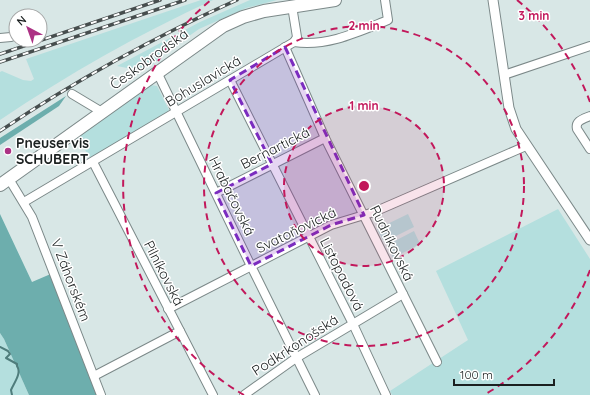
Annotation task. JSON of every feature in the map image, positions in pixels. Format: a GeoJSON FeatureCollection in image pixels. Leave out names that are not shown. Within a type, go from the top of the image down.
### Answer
{"type":"FeatureCollection","features":[{"type":"Feature","properties":{"kind":"main road","name":"Českobrodská"},"geometry":{"type":"LineString","coordinates":[[5,182],[223,26],[243,17],[264,11],[335,0]]}},
{"type":"Feature","properties":{"kind":"street"},"geometry":{"type":"LineString","coordinates":[[292,6],[296,37],[294,42],[305,44],[337,40],[388,20],[385,0]]}},
{"type":"Feature","properties":{"kind":"street"},"geometry":{"type":"LineString","coordinates":[[493,0],[509,108],[516,129],[590,240]]}},
{"type":"Feature","properties":{"kind":"street","name":"Bohuslavická"},"geometry":{"type":"LineString","coordinates":[[24,202],[294,42]]}},
{"type":"Feature","properties":{"kind":"street"},"geometry":{"type":"LineString","coordinates":[[504,75],[590,46]]}},
{"type":"Feature","properties":{"kind":"street","name":"Rudníkovská"},"geometry":{"type":"LineString","coordinates":[[285,47],[325,138],[437,362]]}},
{"type":"Feature","properties":{"kind":"street","name":"Hrabačovská"},"geometry":{"type":"LineString","coordinates":[[157,72],[315,395]]}},
{"type":"Feature","properties":{"kind":"street","name":"Listopadová"},"geometry":{"type":"LineString","coordinates":[[230,80],[353,324],[386,395]]}},
{"type":"Feature","properties":{"kind":"street"},"geometry":{"type":"LineString","coordinates":[[72,94],[102,112]]}},
{"type":"Feature","properties":{"kind":"street"},"geometry":{"type":"LineString","coordinates":[[590,116],[578,122],[576,126],[590,149]]}},
{"type":"Feature","properties":{"kind":"street","name":"Bernartická"},"geometry":{"type":"LineString","coordinates":[[216,193],[325,138]]}},
{"type":"Feature","properties":{"kind":"street","name":"Svatoňovická"},"geometry":{"type":"LineString","coordinates":[[168,309],[331,225],[364,215],[526,146]]}},
{"type":"Feature","properties":{"kind":"street","name":"Pilníkovská"},"geometry":{"type":"LineString","coordinates":[[93,162],[214,395]]}},
{"type":"Feature","properties":{"kind":"street","name":"V Záhorském"},"geometry":{"type":"LineString","coordinates":[[5,182],[24,202],[32,217],[101,395]]}},
{"type":"Feature","properties":{"kind":"street","name":"Podkrkonošská"},"geometry":{"type":"LineString","coordinates":[[244,395],[296,358],[403,294]]}},
{"type":"Feature","properties":{"kind":"street"},"geometry":{"type":"LineString","coordinates":[[94,376],[180,331]]}},
{"type":"Feature","properties":{"kind":"highlighted area"},"geometry":{"type":"Polygon","coordinates":[[[285,47],[364,215],[331,225],[251,266],[216,193],[272,164],[230,80],[285,47]]]}},
{"type":"Feature","properties":{"kind":"shaded area"},"geometry":{"type":"Polygon","coordinates":[[[201,0],[213,0],[185,13],[104,56],[0,120],[0,72],[2,71],[23,80],[31,81],[34,79],[26,59],[201,0]]]}},
{"type":"Feature","properties":{"kind":"shaded area"},"geometry":{"type":"Polygon","coordinates":[[[250,0],[277,0],[246,8],[199,29],[165,53],[151,66],[145,68],[127,68],[117,66],[200,22],[250,0]]]}},
{"type":"Feature","properties":{"kind":"shaded area"},"geometry":{"type":"Polygon","coordinates":[[[151,85],[157,86],[169,110],[91,158],[76,138],[151,85]]]}},
{"type":"Feature","properties":{"kind":"shaded area"},"geometry":{"type":"Polygon","coordinates":[[[66,96],[59,106],[0,145],[0,138],[66,96]]]}},
{"type":"Feature","properties":{"kind":"shaded area"},"geometry":{"type":"Polygon","coordinates":[[[558,209],[590,259],[590,395],[392,395],[390,391],[468,340],[436,271],[558,209]]]}},
{"type":"Feature","properties":{"kind":"shaded area"},"geometry":{"type":"Polygon","coordinates":[[[0,214],[32,282],[53,273],[97,395],[29,395],[0,333],[0,214]]]}},
{"type":"Feature","properties":{"kind":"shaded area"},"geometry":{"type":"Polygon","coordinates":[[[408,214],[414,227],[384,242],[377,229],[408,214]]]}},
{"type":"Feature","properties":{"kind":"shaded area"},"geometry":{"type":"Polygon","coordinates":[[[414,231],[420,244],[393,258],[387,245],[414,231]]]}},
{"type":"Feature","properties":{"kind":"shaded area"},"geometry":{"type":"Polygon","coordinates":[[[0,333],[4,339],[29,395],[0,395],[0,333]]]}},
{"type":"Feature","properties":{"kind":"waterway"},"geometry":{"type":"LineString","coordinates":[[0,347],[8,351],[10,354],[6,358],[17,364],[19,372],[11,390],[12,395]]}},
{"type":"Feature","properties":{"kind":"railway"},"geometry":{"type":"LineString","coordinates":[[0,54],[160,0]]}},
{"type":"Feature","properties":{"kind":"railway"},"geometry":{"type":"LineString","coordinates":[[0,62],[185,0]]}},
{"type":"Feature","properties":{"kind":"railway"},"geometry":{"type":"LineString","coordinates":[[0,131],[86,77],[176,29],[237,0]]}},
{"type":"Feature","properties":{"kind":"place","name":"Pneuservis SCHUBERT"},"geometry":{"type":"Point","coordinates":[8,151]}}]}
